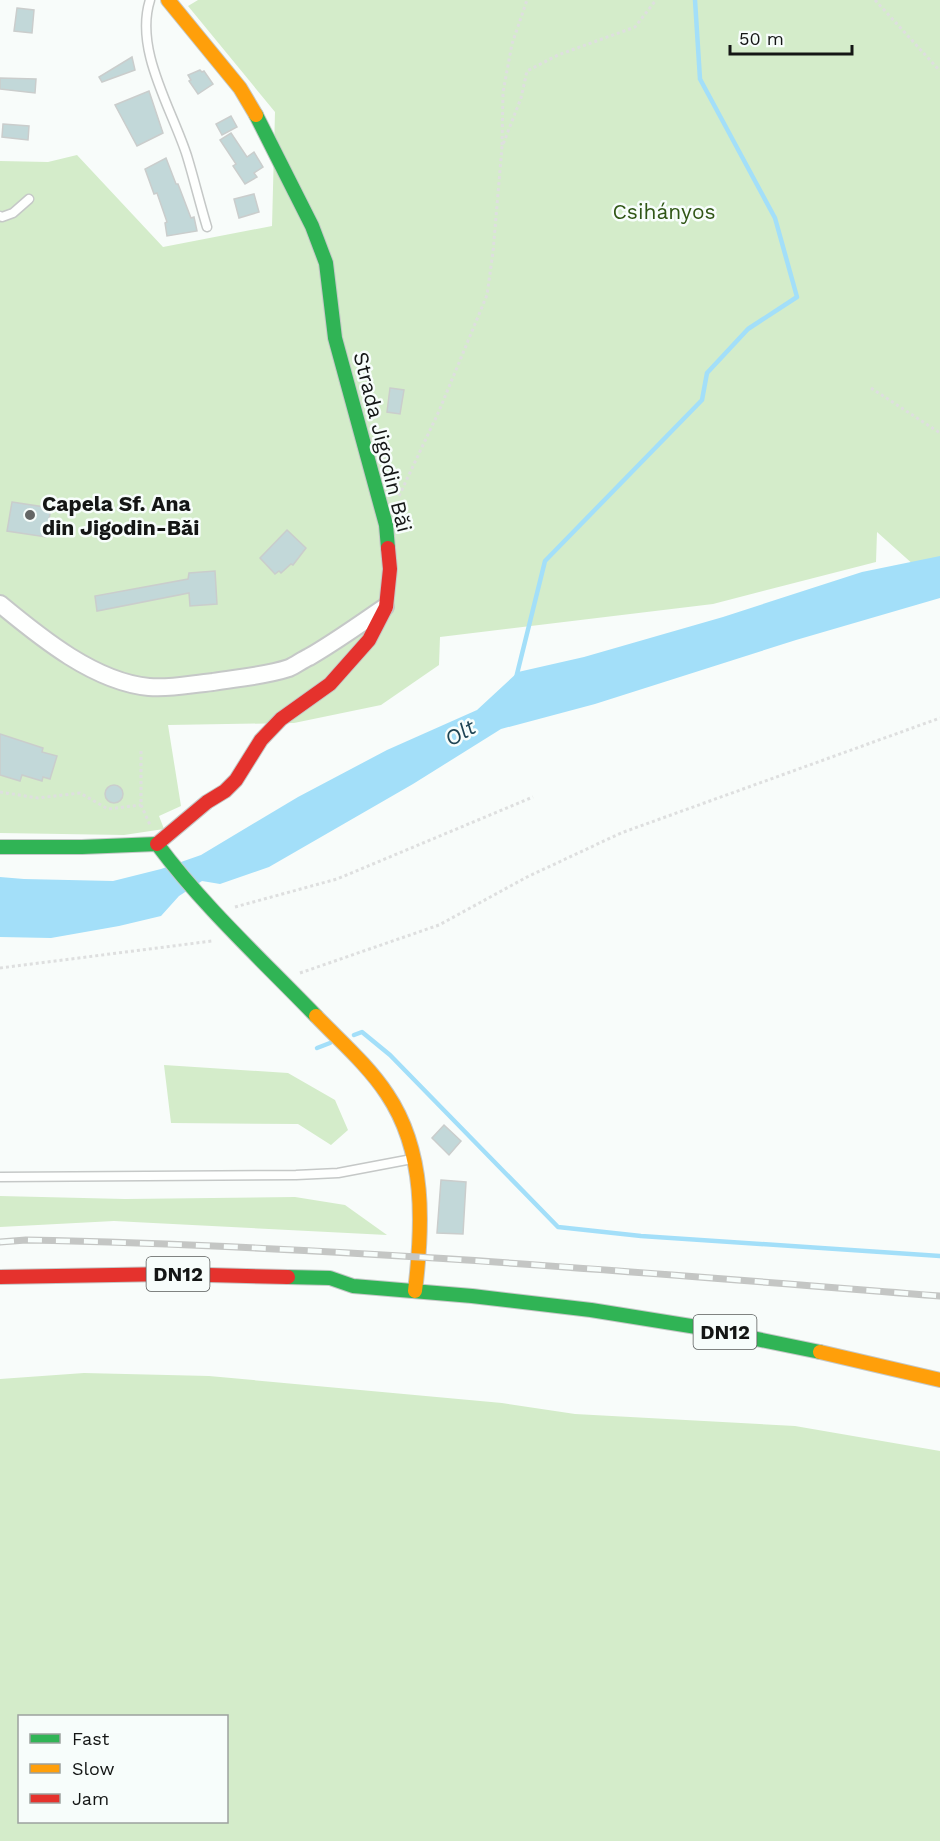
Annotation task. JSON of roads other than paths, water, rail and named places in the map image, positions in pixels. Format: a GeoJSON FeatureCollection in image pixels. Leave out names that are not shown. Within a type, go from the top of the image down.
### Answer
{"type":"FeatureCollection","features":[{"type":"Feature","properties":{"kind":"main road","name":"Strada Jigodin Băi"},"geometry":{"type":"LineString","coordinates":[[158,844],[207,802],[225,791],[236,780],[261,740],[281,719],[330,684],[369,640],[386,607],[390,569],[386,525],[335,338],[326,263],[312,226],[240,88],[168,0]]}},
{"type":"Feature","properties":{"kind":"main road"},"geometry":{"type":"LineString","coordinates":[[0,847],[82,848],[158,844],[200,897],[353,1055],[390,1098],[400,1114],[414,1159],[418,1197],[420,1258],[415,1291]]}},
{"type":"Feature","properties":{"kind":"main road","name":"DN12"},"geometry":{"type":"LineString","coordinates":[[0,1277],[170,1274],[330,1278],[353,1286],[507,1299],[671,1322],[828,1354],[940,1380]]}},
{"type":"Feature","properties":{"kind":"main road","name":"DN12"},"geometry":{"type":"LineString","coordinates":[[327,1293],[353,1286]]}},
{"type":"Feature","properties":{"kind":"street"},"geometry":{"type":"LineString","coordinates":[[0,604],[46,640],[113,679],[148,687],[171,688],[290,668],[327,647],[386,607]]}},
{"type":"Feature","properties":{"kind":"lane"},"geometry":{"type":"LineString","coordinates":[[150,0],[146,39],[156,74],[187,155],[207,227]]}},
{"type":"Feature","properties":{"kind":"lane"},"geometry":{"type":"LineString","coordinates":[[0,216],[13,213],[29,199]]}},
{"type":"Feature","properties":{"kind":"lane"},"geometry":{"type":"LineString","coordinates":[[0,1176],[296,1176],[338,1173],[414,1159]]}},
{"type":"Feature","properties":{"kind":"water","name":"Olt"},"geometry":{"type":"Polygon","coordinates":[[[940,556],[940,598],[796,640],[595,704],[501,729],[413,784],[269,867],[220,884],[202,881],[179,896],[161,916],[51,938],[0,937],[0,877],[113,881],[161,869],[201,855],[298,797],[387,750],[477,710],[518,672],[584,657],[723,617],[862,572],[940,556]]]}},
{"type":"Feature","properties":{"kind":"waterway"},"geometry":{"type":"LineString","coordinates":[[516,678],[545,561],[702,400],[707,373],[748,329],[797,297],[775,218],[700,79],[695,0]]}},
{"type":"Feature","properties":{"kind":"waterway"},"geometry":{"type":"LineString","coordinates":[[354,1035],[362,1032],[390,1055],[558,1227],[641,1236],[940,1256]]}},
{"type":"Feature","properties":{"kind":"waterway"},"geometry":{"type":"LineString","coordinates":[[317,1048],[330,1043]]}},
{"type":"Feature","properties":{"kind":"railway"},"geometry":{"type":"LineString","coordinates":[[0,1242],[26,1240],[140,1243],[369,1254],[598,1269],[940,1296]]}},
{"type":"Feature","properties":{"kind":"place","name":"Capela Sf. Ana din Jigodin-Băi"},"geometry":{"type":"Point","coordinates":[30,515]}},
{"type":"Feature","properties":{"kind":"park label","name":"Csihányos"},"geometry":{"type":"Point","coordinates":[664,211]}}]}
